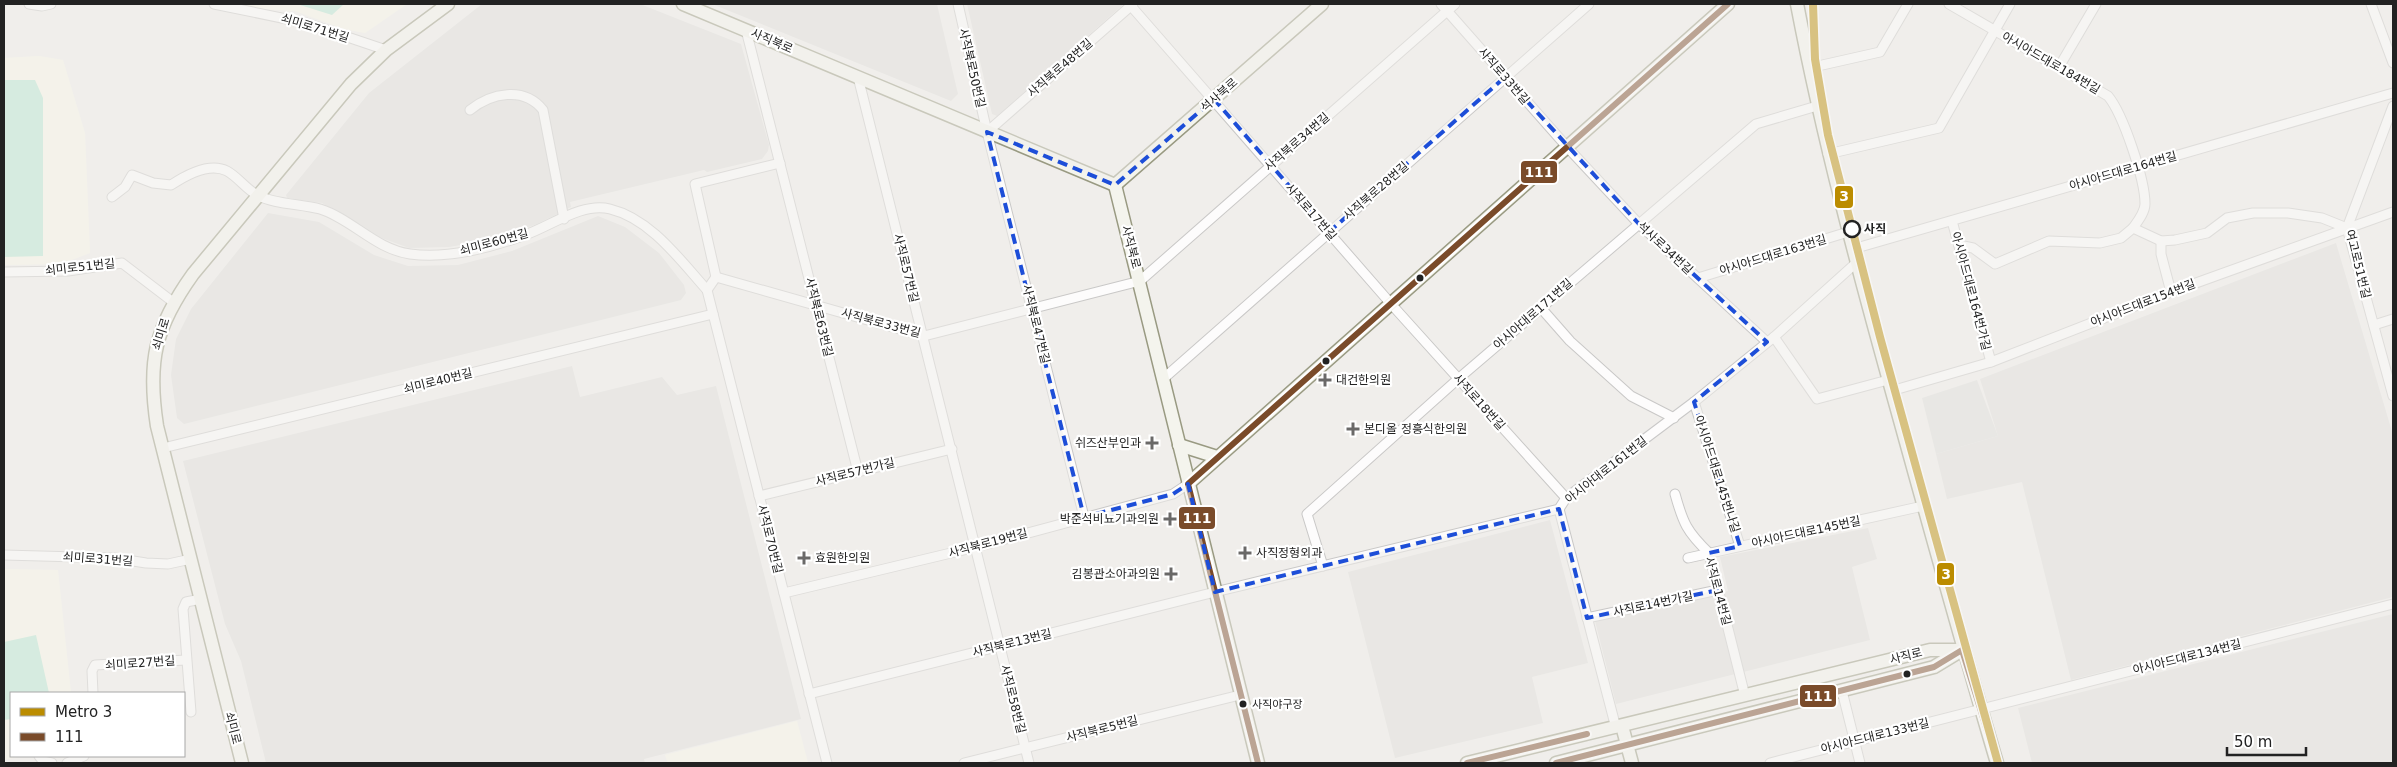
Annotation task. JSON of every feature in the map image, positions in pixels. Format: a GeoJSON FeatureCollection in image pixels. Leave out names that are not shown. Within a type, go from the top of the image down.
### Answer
{"type":"FeatureCollection","features":[{"type":"Feature","properties":{"kind":"main road","name":"쇠미로"},"geometry":{"type":"LineString","coordinates":[[242,763],[163,448],[154,403],[154,357],[162,328],[173,302],[351,84],[386,50],[448,4]]}},
{"type":"Feature","properties":{"kind":"main road","name":"사직북로"},"geometry":{"type":"LineString","coordinates":[[683,4],[1115,185],[1258,763]]}},
{"type":"Feature","properties":{"kind":"main road","name":"석사북로"},"geometry":{"type":"LineString","coordinates":[[1115,185],[1322,4]]}},
{"type":"Feature","properties":{"kind":"main road"},"geometry":{"type":"LineString","coordinates":[[1188,484],[1392,305],[1728,4]]}},
{"type":"Feature","properties":{"kind":"main road"},"geometry":{"type":"LineString","coordinates":[[1797,4],[1817,106],[1856,263],[1962,650],[1997,763]]}},
{"type":"Feature","properties":{"kind":"main road"},"geometry":{"type":"LineString","coordinates":[[1179,445],[1217,457]]}},
{"type":"Feature","properties":{"kind":"main road","name":"사직로"},"geometry":{"type":"LineString","coordinates":[[1467,763],[1930,650],[1962,650]]}},
{"type":"Feature","properties":{"kind":"main road","name":"사직로"},"geometry":{"type":"LineString","coordinates":[[1556,763],[1934,667],[1962,650]]}},
{"type":"Feature","properties":{"kind":"main road"},"geometry":{"type":"LineString","coordinates":[[1619,727],[1632,763]]}},
{"type":"Feature","properties":{"kind":"street"},"geometry":{"type":"LineString","coordinates":[[28,4],[42,6],[51,4]]}},
{"type":"Feature","properties":{"kind":"street","name":"쇠미로71번길"},"geometry":{"type":"LineString","coordinates":[[214,4],[306,23],[386,50]]}},
{"type":"Feature","properties":{"kind":"street","name":"사직북로50번길"},"geometry":{"type":"LineString","coordinates":[[958,4],[987,132]]}},
{"type":"Feature","properties":{"kind":"street","name":"사직북로34번길"},"geometry":{"type":"LineString","coordinates":[[1140,280],[1444,7],[1454,4]]}},
{"type":"Feature","properties":{"kind":"street","name":"사직북로28번길"},"geometry":{"type":"LineString","coordinates":[[1163,379],[1589,4]]}},
{"type":"Feature","properties":{"kind":"street"},"geometry":{"type":"LineString","coordinates":[[1809,68],[1880,52],[1908,4]]}},
{"type":"Feature","properties":{"kind":"street","name":"아시아드대로184번길"},"geometry":{"type":"LineString","coordinates":[[1949,4],[2108,96],[2117,106],[2138,167],[2145,205],[2133,228]]}},
{"type":"Feature","properties":{"kind":"street"},"geometry":{"type":"LineString","coordinates":[[1828,154],[1939,128],[2010,4]]}},
{"type":"Feature","properties":{"kind":"street"},"geometry":{"type":"LineString","coordinates":[[2059,68],[2096,4]]}},
{"type":"Feature","properties":{"kind":"street"},"geometry":{"type":"LineString","coordinates":[[2371,4],[2393,63]]}},
{"type":"Feature","properties":{"kind":"street","name":"사직북로48번길"},"geometry":{"type":"LineString","coordinates":[[987,132],[1132,5]]}},
{"type":"Feature","properties":{"kind":"street","name":"사직로17번길"},"geometry":{"type":"LineString","coordinates":[[1132,5],[1392,305]]}},
{"type":"Feature","properties":{"kind":"street","name":"사직로33번길"},"geometry":{"type":"LineString","coordinates":[[1444,7],[1568,148]]}},
{"type":"Feature","properties":{"kind":"street","name":"사직북로63번길"},"geometry":{"type":"LineString","coordinates":[[746,30],[858,472]]}},
{"type":"Feature","properties":{"kind":"street","name":"사직로57번길"},"geometry":{"type":"LineString","coordinates":[[858,77],[976,547]]}},
{"type":"Feature","properties":{"kind":"street","name":"아시아드대로164번길"},"geometry":{"type":"LineString","coordinates":[[1853,250],[2393,93]]}},
{"type":"Feature","properties":{"kind":"street"},"geometry":{"type":"LineString","coordinates":[[470,110],[495,95],[519,96],[538,103],[543,110],[564,219]]}},
{"type":"Feature","properties":{"kind":"street","name":"아시아대로171번길"},"geometry":{"type":"LineString","coordinates":[[1323,566],[1308,514],[1458,379],[1756,124],[1817,106]]}},
{"type":"Feature","properties":{"kind":"street","name":"여고로51번길"},"geometry":{"type":"LineString","coordinates":[[2393,106],[2347,228],[2393,396]]}},
{"type":"Feature","properties":{"kind":"street","name":"사직북로47번길"},"geometry":{"type":"LineString","coordinates":[[987,132],[1084,518]]}},
{"type":"Feature","properties":{"kind":"street","name":"석사로34번길"},"geometry":{"type":"LineString","coordinates":[[1568,148],[1638,223],[1698,278],[1771,339],[1817,399]]}},
{"type":"Feature","properties":{"kind":"street"},"geometry":{"type":"LineString","coordinates":[[707,290],[716,277],[695,184],[780,163]]}},
{"type":"Feature","properties":{"kind":"street"},"geometry":{"type":"LineString","coordinates":[[112,197],[125,187],[132,175],[153,183],[171,185],[181,178],[214,168],[227,171],[258,196]]}},
{"type":"Feature","properties":{"kind":"street","name":"쇠미로60번길"},"geometry":{"type":"LineString","coordinates":[[258,196],[320,209],[373,241],[410,254],[449,254],[481,248],[525,235],[597,207],[623,214],[646,227],[675,252],[707,290]]}},
{"type":"Feature","properties":{"kind":"street","name":"아시아드대로154번길"},"geometry":{"type":"LineString","coordinates":[[1817,399],[1991,362],[2171,292],[2393,212]]}},
{"type":"Feature","properties":{"kind":"street"},"geometry":{"type":"LineString","coordinates":[[1959,245],[1973,248],[1994,264],[2048,241],[2100,243],[2121,238],[2133,228],[2161,241],[2208,233],[2227,218],[2253,213],[2288,213],[2322,218],[2347,228]]}},
{"type":"Feature","properties":{"kind":"street","name":"아시아드대로164번가길"},"geometry":{"type":"LineString","coordinates":[[1952,221],[1991,362]]}},
{"type":"Feature","properties":{"kind":"street","name":"아시아드대로163번길"},"geometry":{"type":"LineString","coordinates":[[1698,278],[1848,232]]}},
{"type":"Feature","properties":{"kind":"street"},"geometry":{"type":"LineString","coordinates":[[2161,241],[2161,254],[2171,292]]}},
{"type":"Feature","properties":{"kind":"street","name":"쇠미로51번길"},"geometry":{"type":"LineString","coordinates":[[4,272],[68,271],[122,263],[173,302]]}},
{"type":"Feature","properties":{"kind":"street","name":"아시아대로161번길"},"geometry":{"type":"LineString","coordinates":[[1215,592],[1559,509],[1566,498],[1674,418],[1771,339],[1856,263]]}},
{"type":"Feature","properties":{"kind":"street","name":"사직북로33번길"},"geometry":{"type":"LineString","coordinates":[[716,277],[924,336],[1140,280]]}},
{"type":"Feature","properties":{"kind":"street","name":"사직로70번길"},"geometry":{"type":"LineString","coordinates":[[707,290],[827,763]]}},
{"type":"Feature","properties":{"kind":"street","name":"사직로18번길"},"geometry":{"type":"LineString","coordinates":[[1392,305],[1566,498]]}},
{"type":"Feature","properties":{"kind":"street"},"geometry":{"type":"LineString","coordinates":[[1541,308],[1570,341],[1631,396],[1674,418]]}},
{"type":"Feature","properties":{"kind":"street","name":"쇠미로40번길"},"geometry":{"type":"LineString","coordinates":[[163,448],[713,314]]}},
{"type":"Feature","properties":{"kind":"street"},"geometry":{"type":"LineString","coordinates":[[2374,325],[2393,319]]}},
{"type":"Feature","properties":{"kind":"street","name":"아시아드대로145번나길"},"geometry":{"type":"LineString","coordinates":[[1694,402],[1740,546]]}},
{"type":"Feature","properties":{"kind":"street","name":"사직로57번가길"},"geometry":{"type":"LineString","coordinates":[[759,496],[952,449]]}},
{"type":"Feature","properties":{"kind":"street","name":"사직북로19번길"},"geometry":{"type":"LineString","coordinates":[[784,594],[976,547],[1173,494],[1188,484]]}},
{"type":"Feature","properties":{"kind":"street","name":"사직로14번길"},"geometry":{"type":"LineString","coordinates":[[1675,494],[1683,523],[1693,538],[1709,553],[1745,696]]}},
{"type":"Feature","properties":{"kind":"street","name":"아시아드대로145번길"},"geometry":{"type":"LineString","coordinates":[[1688,558],[1923,506]]}},
{"type":"Feature","properties":{"kind":"street"},"geometry":{"type":"LineString","coordinates":[[1559,509],[1587,618],[1619,727]]}},
{"type":"Feature","properties":{"kind":"street","name":"사직로58번길"},"geometry":{"type":"LineString","coordinates":[[976,547],[1029,763]]}},
{"type":"Feature","properties":{"kind":"street","name":"쇠미로31번길"},"geometry":{"type":"LineString","coordinates":[[4,555],[114,558],[168,564],[191,559]]}},
{"type":"Feature","properties":{"kind":"street","name":"사직로14번가길"},"geometry":{"type":"LineString","coordinates":[[1587,618],[1718,590]]}},
{"type":"Feature","properties":{"kind":"street","name":"사직북로13번길"},"geometry":{"type":"LineString","coordinates":[[810,694],[1215,592]]}},
{"type":"Feature","properties":{"kind":"street","name":"쇠미로27번길"},"geometry":{"type":"LineString","coordinates":[[191,712],[182,609],[186,602],[201,599]]}},
{"type":"Feature","properties":{"kind":"street","name":"아시아드대로134번길"},"geometry":{"type":"LineString","coordinates":[[1981,710],[2393,604]]}},
{"type":"Feature","properties":{"kind":"street","name":"쇠미로27번길"},"geometry":{"type":"LineString","coordinates":[[94,692],[92,671],[95,665],[186,660]]}},
{"type":"Feature","properties":{"kind":"street"},"geometry":{"type":"LineString","coordinates":[[1842,691],[1860,763]]}},
{"type":"Feature","properties":{"kind":"street","name":"사직북로5번길"},"geometry":{"type":"LineString","coordinates":[[964,763],[1240,694]]}},
{"type":"Feature","properties":{"kind":"street","name":"아시아드대로133번길"},"geometry":{"type":"LineString","coordinates":[[1770,763],[1981,710]]}},
{"type":"Feature","properties":{"kind":"street"},"geometry":{"type":"LineString","coordinates":[[40,757],[43,761],[52,763]]}},
{"type":"Feature","properties":{"kind":"street"},"geometry":{"type":"LineString","coordinates":[[67,763],[82,757]]}},
{"type":"Feature","properties":{"kind":"highlighted area"},"geometry":{"type":"Polygon","coordinates":[[[1505,77],[1638,223],[1767,342],[1694,402],[1740,546],[1709,553],[1718,590],[1587,618],[1559,509],[1215,592],[1188,484],[1173,494],[1084,517],[987,132],[1115,185],[1214,99],[1329,232],[1505,77]]]}},
{"type":"Feature","properties":{"kind":"shaded area"},"geometry":{"type":"Polygon","coordinates":[[[227,4],[407,4],[365,33],[344,29],[295,11],[247,8],[227,4]]]}},
{"type":"Feature","properties":{"kind":"shaded area"},"geometry":{"type":"Polygon","coordinates":[[[482,4],[640,4],[741,44],[769,145],[768,151],[762,159],[707,172],[704,170],[570,202],[571,207],[537,224],[495,239],[449,247],[409,248],[376,236],[322,203],[287,198],[286,195],[369,93],[482,4]]]}},
{"type":"Feature","properties":{"kind":"shaded area"},"geometry":{"type":"Polygon","coordinates":[[[712,4],[937,4],[958,94],[951,101],[712,4]]]}},
{"type":"Feature","properties":{"kind":"shaded area"},"geometry":{"type":"Polygon","coordinates":[[[967,4],[1124,4],[997,116],[992,114],[967,4]]]}},
{"type":"Feature","properties":{"kind":"shaded area"},"geometry":{"type":"Polygon","coordinates":[[[39,56],[63,60],[85,133],[90,253],[61,264],[4,265],[4,58],[39,56]]]}},
{"type":"Feature","properties":{"kind":"shaded area"},"geometry":{"type":"Polygon","coordinates":[[[268,213],[319,222],[374,255],[408,266],[458,265],[512,251],[598,216],[625,227],[659,253],[684,285],[686,293],[681,300],[184,424],[177,418],[171,375],[176,339],[191,309],[268,213]]]}},
{"type":"Feature","properties":{"kind":"shaded area"},"geometry":{"type":"Polygon","coordinates":[[[2336,243],[2393,435],[2393,597],[2071,680],[2022,482],[1947,499],[1936,454],[1998,436],[1980,379],[2336,243]]]}},
{"type":"Feature","properties":{"kind":"shaded area"},"geometry":{"type":"Polygon","coordinates":[[[572,366],[580,397],[662,377],[677,395],[716,386],[801,719],[644,759],[645,763],[266,763],[241,661],[225,624],[183,461],[572,366]]]}},
{"type":"Feature","properties":{"kind":"shaded area"},"geometry":{"type":"Polygon","coordinates":[[[1977,380],[1998,436],[1936,454],[1922,398],[1977,380]]]}},
{"type":"Feature","properties":{"kind":"shaded area"},"geometry":{"type":"Polygon","coordinates":[[[1550,520],[1588,663],[1532,677],[1543,723],[1395,758],[1348,572],[1550,520]]]}},
{"type":"Feature","properties":{"kind":"shaded area"},"geometry":{"type":"Polygon","coordinates":[[[1868,528],[1877,559],[1852,567],[1870,640],[1616,704],[1595,621],[1728,591],[1720,557],[1868,528]]]}},
{"type":"Feature","properties":{"kind":"shaded area"},"geometry":{"type":"Polygon","coordinates":[[[4,569],[58,570],[71,692],[10,692],[10,757],[18,757],[4,760],[4,569]]]}},
{"type":"Feature","properties":{"kind":"shaded area"},"geometry":{"type":"Polygon","coordinates":[[[2393,614],[2393,763],[2032,763],[2018,708],[2393,614]]]}},
{"type":"Feature","properties":{"kind":"shaded area"},"geometry":{"type":"Polygon","coordinates":[[[797,721],[808,763],[668,763],[665,755],[797,721]]]}},
{"type":"Feature","properties":{"kind":"green space"},"geometry":{"type":"Polygon","coordinates":[[[297,4],[344,4],[332,15],[297,4]]]}},
{"type":"Feature","properties":{"kind":"green space"},"geometry":{"type":"Polygon","coordinates":[[[4,80],[35,80],[43,98],[43,256],[4,257],[4,80]]]}},
{"type":"Feature","properties":{"kind":"green space"},"geometry":{"type":"Polygon","coordinates":[[[36,635],[49,692],[10,692],[10,719],[4,720],[4,642],[36,635]]]}},
{"type":"Feature","properties":{"kind":"metro line","name":"3"},"geometry":{"type":"LineString","coordinates":[[1813,4],[1815,59],[1828,135],[1880,337],[1998,763]]}},
{"type":"Feature","properties":{"kind":"transit line","name":"111"},"geometry":{"type":"LineString","coordinates":[[1258,763],[1188,484],[1728,4]]}},
{"type":"Feature","properties":{"kind":"transit line","name":"111"},"geometry":{"type":"LineString","coordinates":[[1556,763],[1934,667],[1962,650],[1997,763]]}},
{"type":"Feature","properties":{"kind":"transit line","name":"111"},"geometry":{"type":"LineString","coordinates":[[1467,763],[1587,734]]}},
{"type":"Feature","properties":{"kind":"place","name":"사직"},"geometry":{"type":"Point","coordinates":[1852,229]}},
{"type":"Feature","properties":{"kind":"place","name":"대건한의원"},"geometry":{"type":"Point","coordinates":[1325,380]}},
{"type":"Feature","properties":{"kind":"place","name":"본디올 정흥식한의원"},"geometry":{"type":"Point","coordinates":[1353,429]}},
{"type":"Feature","properties":{"kind":"place","name":"쉬즈산부인과"},"geometry":{"type":"Point","coordinates":[1152,443]}},
{"type":"Feature","properties":{"kind":"place","name":"박준석비뇨기과의원"},"geometry":{"type":"Point","coordinates":[1170,519]}},
{"type":"Feature","properties":{"kind":"place","name":"사직정형외과"},"geometry":{"type":"Point","coordinates":[1245,553]}},
{"type":"Feature","properties":{"kind":"place","name":"효원한의원"},"geometry":{"type":"Point","coordinates":[804,558]}},
{"type":"Feature","properties":{"kind":"place","name":"김봉관소아과의원"},"geometry":{"type":"Point","coordinates":[1171,574]}},
{"type":"Feature","properties":{"kind":"place","name":"사직야구장"},"geometry":{"type":"Point","coordinates":[1243,704]}}]}
